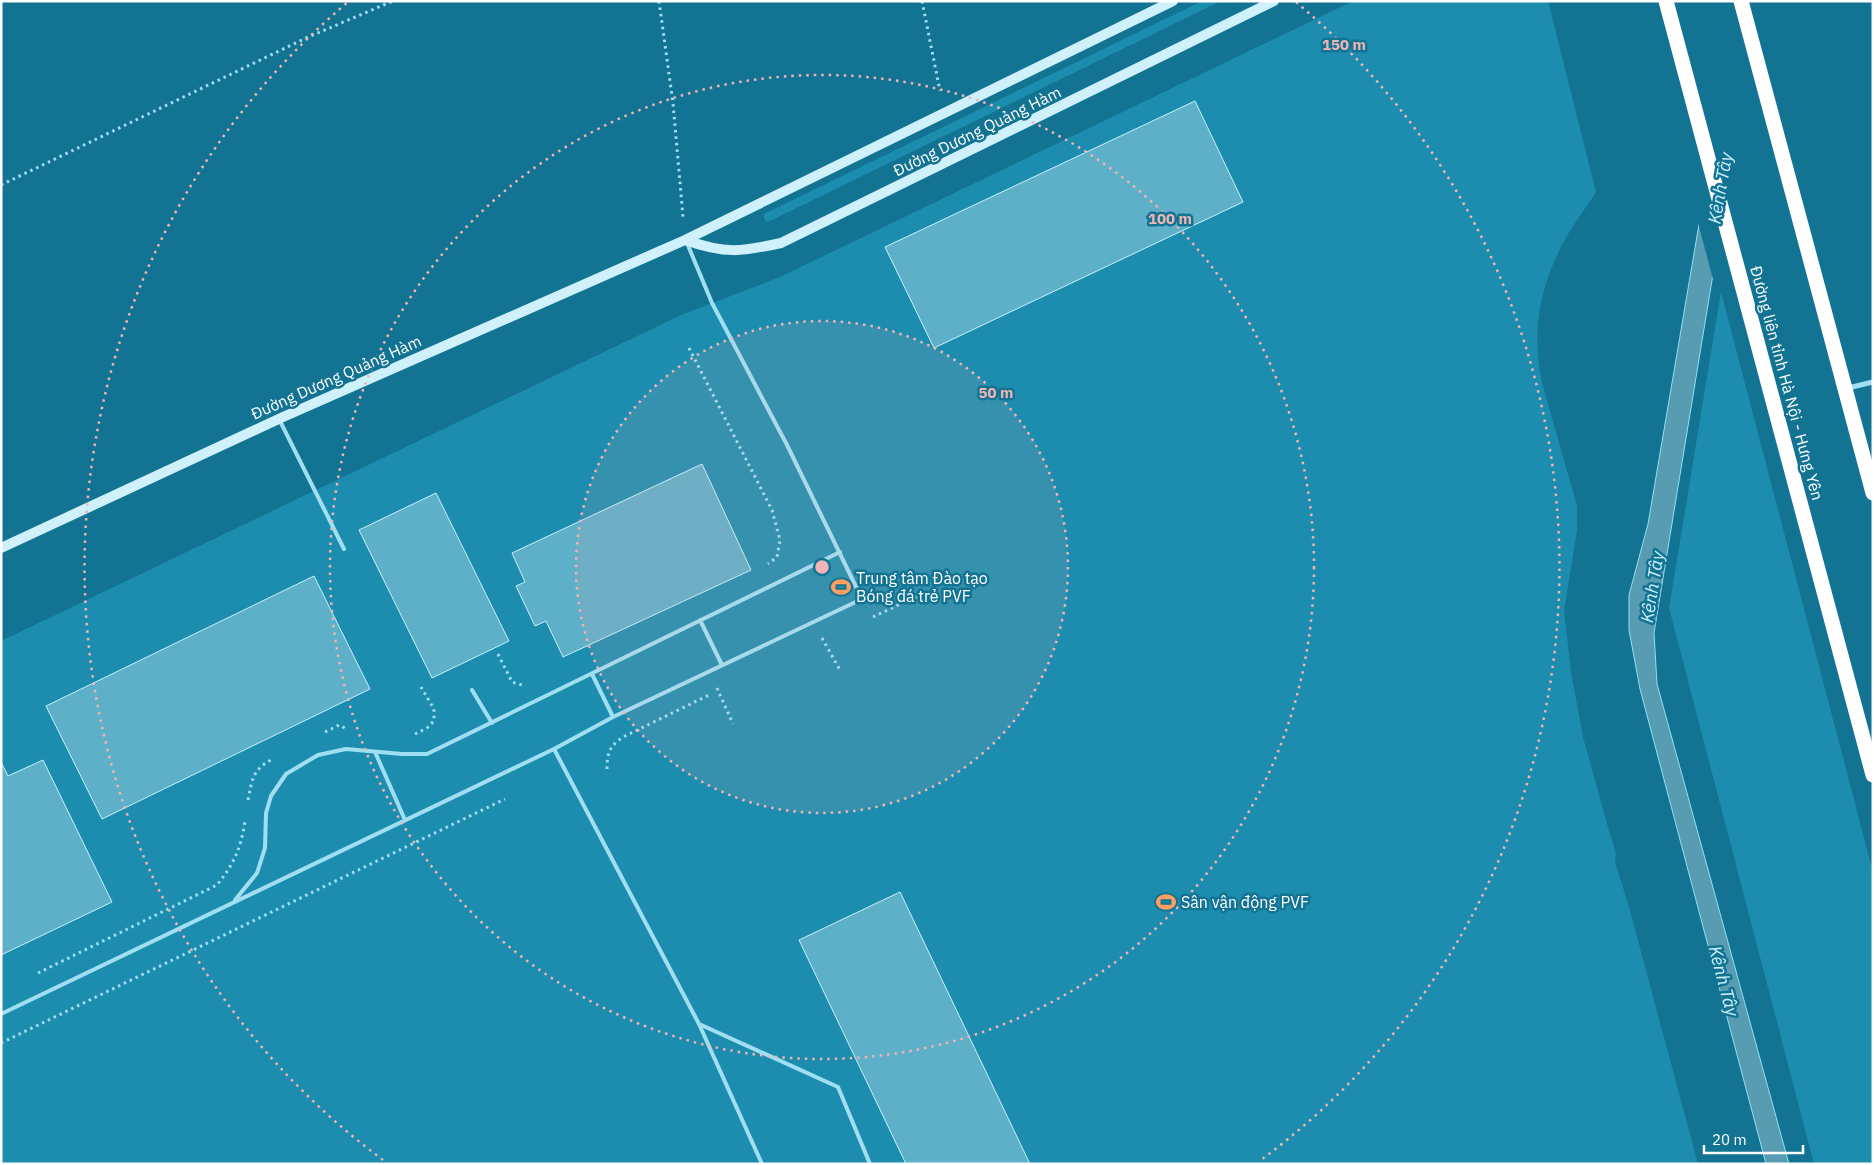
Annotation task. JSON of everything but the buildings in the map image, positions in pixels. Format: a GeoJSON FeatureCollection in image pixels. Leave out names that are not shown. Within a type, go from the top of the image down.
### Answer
{"type":"FeatureCollection","features":[{"type":"Feature","properties":{"kind":"highway","name":"Đường liên tỉnh Hà Nội - Hưng Yên"},"geometry":{"type":"LineString","coordinates":[[1666,1],[1873,775]]}},
{"type":"Feature","properties":{"kind":"highway"},"geometry":{"type":"LineString","coordinates":[[1741,1],[1873,493]]}},
{"type":"Feature","properties":{"kind":"main road","name":"Đường Dương Quảng Hàm"},"geometry":{"type":"LineString","coordinates":[[1,548],[279,419],[685,240],[1173,1]]}},
{"type":"Feature","properties":{"kind":"main road","name":"Đường Dương Quảng Hàm"},"geometry":{"type":"LineString","coordinates":[[685,240],[706,247],[728,251],[754,249],[781,243],[1274,1]]}},
{"type":"Feature","properties":{"kind":"street"},"geometry":{"type":"LineString","coordinates":[[1845,389],[1873,382]]}},
{"type":"Feature","properties":{"kind":"lane"},"geometry":{"type":"LineString","coordinates":[[1,1014],[554,749],[613,717],[862,599],[787,445],[712,303],[685,240]]}},
{"type":"Feature","properties":{"kind":"lane"},"geometry":{"type":"LineString","coordinates":[[279,419],[344,549]]}},
{"type":"Feature","properties":{"kind":"lane"},"geometry":{"type":"LineString","coordinates":[[234,902],[257,873],[265,848],[266,814],[271,796],[286,774],[318,755],[346,749],[428,754],[840,552]]}},
{"type":"Feature","properties":{"kind":"lane"},"geometry":{"type":"LineString","coordinates":[[700,620],[722,665]]}},
{"type":"Feature","properties":{"kind":"lane"},"geometry":{"type":"LineString","coordinates":[[592,674],[613,717]]}},
{"type":"Feature","properties":{"kind":"lane"},"geometry":{"type":"LineString","coordinates":[[472,690],[492,722]]}},
{"type":"Feature","properties":{"kind":"lane"},"geometry":{"type":"LineString","coordinates":[[554,749],[699,1024],[762,1164]]}},
{"type":"Feature","properties":{"kind":"lane"},"geometry":{"type":"LineString","coordinates":[[375,752],[406,820]]}},
{"type":"Feature","properties":{"kind":"lane"},"geometry":{"type":"LineString","coordinates":[[699,1024],[838,1087],[870,1164]]}},
{"type":"Feature","properties":{"kind":"path"},"geometry":{"type":"LineString","coordinates":[[1,184],[306,38],[393,1]]}},
{"type":"Feature","properties":{"kind":"path"},"geometry":{"type":"LineString","coordinates":[[659,1],[672,103],[685,240]]}},
{"type":"Feature","properties":{"kind":"path"},"geometry":{"type":"LineString","coordinates":[[922,1],[944,113]]}},
{"type":"Feature","properties":{"kind":"path"},"geometry":{"type":"LineString","coordinates":[[689,348],[772,510],[780,540],[777,557],[763,568]]}},
{"type":"Feature","properties":{"kind":"path"},"geometry":{"type":"LineString","coordinates":[[867,620],[920,595]]}},
{"type":"Feature","properties":{"kind":"path"},"geometry":{"type":"LineString","coordinates":[[814,622],[840,670]]}},
{"type":"Feature","properties":{"kind":"path"},"geometry":{"type":"LineString","coordinates":[[815,644],[832,636]]}},
{"type":"Feature","properties":{"kind":"path"},"geometry":{"type":"LineString","coordinates":[[498,654],[512,682],[520,686],[528,682]]}},
{"type":"Feature","properties":{"kind":"path"},"geometry":{"type":"LineString","coordinates":[[709,671],[733,724]]}},
{"type":"Feature","properties":{"kind":"path"},"geometry":{"type":"LineString","coordinates":[[410,736],[427,728],[434,721],[434,709],[421,687]]}},
{"type":"Feature","properties":{"kind":"path"},"geometry":{"type":"LineString","coordinates":[[718,691],[727,687]]}},
{"type":"Feature","properties":{"kind":"path"},"geometry":{"type":"LineString","coordinates":[[606,769],[607,757],[613,744],[618,740],[709,695]]}},
{"type":"Feature","properties":{"kind":"path"},"geometry":{"type":"LineString","coordinates":[[322,734],[339,725],[348,729]]}},
{"type":"Feature","properties":{"kind":"path"},"geometry":{"type":"LineString","coordinates":[[246,806],[253,775],[263,764],[272,760]]}},
{"type":"Feature","properties":{"kind":"path"},"geometry":{"type":"LineString","coordinates":[[1,1043],[505,799]]}},
{"type":"Feature","properties":{"kind":"path"},"geometry":{"type":"LineString","coordinates":[[37,973],[217,885],[230,869],[242,839],[245,814]]}},
{"type":"Feature","properties":{"kind":"shaded area"},"geometry":{"type":"Polygon","coordinates":[[[1202,1],[1221,1],[768,222],[764,219],[764,214],[1202,1]]]}},
{"type":"Feature","properties":{"kind":"shaded area","name":"Trung tâm Đào tạo Bóng đá trẻ PVF"},"geometry":{"type":"Polygon","coordinates":[[[1353,1],[1548,1],[1596,192],[1567,236],[1552,267],[1542,299],[1537,332],[1537,348],[1542,383],[1577,506],[1577,531],[1564,611],[1571,672],[1583,737],[1616,853],[1615,862],[1629,907],[1698,1164],[1,1164],[1,641],[681,315],[780,277],[1353,1]]]}},
{"type":"Feature","properties":{"kind":"shaded area"},"geometry":{"type":"Polygon","coordinates":[[[1721,292],[1873,872],[1873,1164],[1814,1164],[1669,608],[1721,292]]]}},
{"type":"Feature","properties":{"kind":"water","name":"Kênh Tây"},"geometry":{"type":"Polygon","coordinates":[[[1737,1],[1714,268],[1654,633],[1657,684],[1789,1164],[1766,1164],[1640,689],[1629,630],[1629,595],[1648,524],[1737,1]]]}},
{"type":"Feature","properties":{"kind":"pier"},"geometry":{"type":"Polygon","coordinates":[[[1735,1],[1764,1],[1714,283],[1697,219],[1735,1]]]}},
{"type":"Feature","properties":{"kind":"place","name":"Trung tâm Đào tạo Bóng đá trẻ PVF"},"geometry":{"type":"Point","coordinates":[841,587]}},
{"type":"Feature","properties":{"kind":"place","name":"Sân vận động PVF"},"geometry":{"type":"Point","coordinates":[1166,902]}}]}
